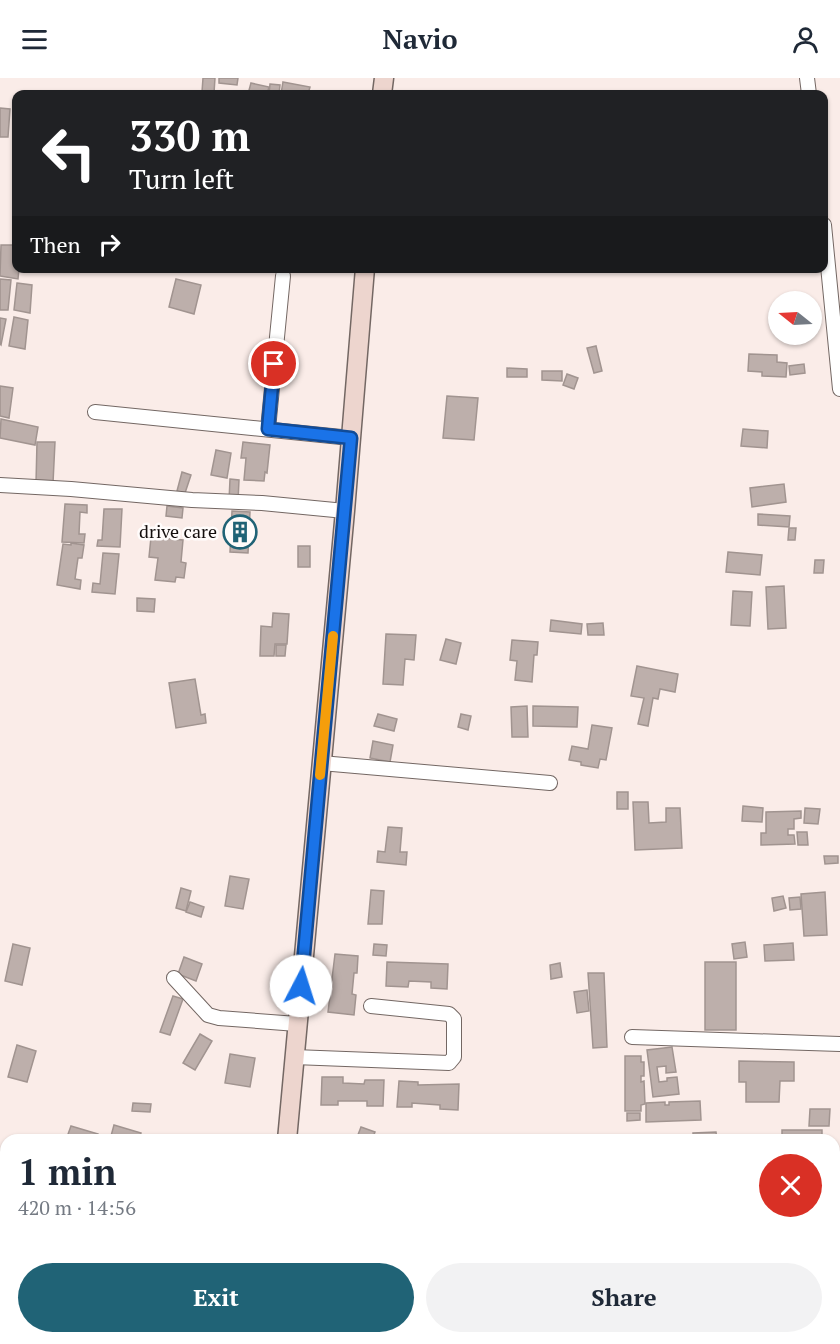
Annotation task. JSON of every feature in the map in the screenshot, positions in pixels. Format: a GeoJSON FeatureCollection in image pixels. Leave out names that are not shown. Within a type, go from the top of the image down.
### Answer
{"type":"FeatureCollection","features":[{"type":"Feature","properties":{"kind":"main road"},"geometry":{"type":"LineString","coordinates":[[288,1134],[365,273]]}},
{"type":"Feature","properties":{"kind":"street"},"geometry":{"type":"LineString","coordinates":[[828,244],[835,278],[840,382]]}},
{"type":"Feature","properties":{"kind":"street"},"geometry":{"type":"LineString","coordinates":[[268,429],[283,276]]}},
{"type":"Feature","properties":{"kind":"street"},"geometry":{"type":"LineString","coordinates":[[95,412],[351,438]]}},
{"type":"Feature","properties":{"kind":"street"},"geometry":{"type":"LineString","coordinates":[[0,485],[345,511]]}},
{"type":"Feature","properties":{"kind":"street"},"geometry":{"type":"LineString","coordinates":[[321,763],[550,783]]}},
{"type":"Feature","properties":{"kind":"street"},"geometry":{"type":"LineString","coordinates":[[174,978],[208,1015],[219,1018],[297,1024]]}},
{"type":"Feature","properties":{"kind":"street"},"geometry":{"type":"LineString","coordinates":[[294,1057],[449,1064],[454,1057],[454,1019],[449,1014],[371,1006]]}},
{"type":"Feature","properties":{"kind":"street"},"geometry":{"type":"LineString","coordinates":[[632,1037],[840,1044]]}},
{"type":"Feature","properties":{"kind":"building"},"geometry":{"type":"Polygon","coordinates":[[[203,78],[215,78],[214,90],[202,90],[203,78]]]}},
{"type":"Feature","properties":{"kind":"building"},"geometry":{"type":"Polygon","coordinates":[[[219,78],[238,78],[237,85],[219,83],[219,78]]]}},
{"type":"Feature","properties":{"kind":"building"},"geometry":{"type":"Polygon","coordinates":[[[283,82],[310,87],[309,90],[282,90],[283,82]]]}},
{"type":"Feature","properties":{"kind":"building"},"geometry":{"type":"Polygon","coordinates":[[[251,83],[269,87],[268,90],[249,90],[251,83]]]}},
{"type":"Feature","properties":{"kind":"building"},"geometry":{"type":"Polygon","coordinates":[[[270,84],[280,85],[279,90],[269,90],[270,84]]]}},
{"type":"Feature","properties":{"kind":"building"},"geometry":{"type":"Polygon","coordinates":[[[0,108],[10,109],[8,137],[0,137],[0,108]]]}},
{"type":"Feature","properties":{"kind":"building"},"geometry":{"type":"Polygon","coordinates":[[[1,245],[12,245],[12,273],[19,273],[18,279],[0,276],[1,245]]]}},
{"type":"Feature","properties":{"kind":"building"},"geometry":{"type":"Polygon","coordinates":[[[0,279],[11,280],[8,310],[0,310],[0,279]]]}},
{"type":"Feature","properties":{"kind":"building"},"geometry":{"type":"Polygon","coordinates":[[[176,279],[201,285],[194,314],[169,307],[176,279]]]}},
{"type":"Feature","properties":{"kind":"building"},"geometry":{"type":"Polygon","coordinates":[[[17,283],[32,285],[30,313],[14,310],[17,283]]]}},
{"type":"Feature","properties":{"kind":"building"},"geometry":{"type":"Polygon","coordinates":[[[14,317],[28,320],[25,349],[9,346],[14,317]]]}},
{"type":"Feature","properties":{"kind":"building"},"geometry":{"type":"Polygon","coordinates":[[[0,318],[6,319],[1,345],[0,344],[0,318]]]}},
{"type":"Feature","properties":{"kind":"building"},"geometry":{"type":"Polygon","coordinates":[[[596,346],[602,371],[594,373],[587,348],[596,346]]]}},
{"type":"Feature","properties":{"kind":"building"},"geometry":{"type":"Polygon","coordinates":[[[749,354],[777,355],[777,362],[787,363],[786,377],[762,376],[762,372],[748,371],[749,354]]]}},
{"type":"Feature","properties":{"kind":"building"},"geometry":{"type":"Polygon","coordinates":[[[804,364],[805,373],[790,375],[789,366],[804,364]]]}},
{"type":"Feature","properties":{"kind":"building"},"geometry":{"type":"Polygon","coordinates":[[[507,368],[527,369],[527,377],[507,377],[507,368]]]}},
{"type":"Feature","properties":{"kind":"building"},"geometry":{"type":"Polygon","coordinates":[[[542,371],[562,371],[562,381],[542,380],[542,371]]]}},
{"type":"Feature","properties":{"kind":"building"},"geometry":{"type":"Polygon","coordinates":[[[567,374],[578,378],[574,389],[563,385],[567,374]]]}},
{"type":"Feature","properties":{"kind":"building"},"geometry":{"type":"Polygon","coordinates":[[[0,386],[13,388],[9,418],[0,416],[0,386]]]}},
{"type":"Feature","properties":{"kind":"building"},"geometry":{"type":"Polygon","coordinates":[[[447,396],[478,398],[474,440],[443,438],[447,396]]]}},
{"type":"Feature","properties":{"kind":"building"},"geometry":{"type":"Polygon","coordinates":[[[1,419],[38,427],[35,445],[0,438],[1,419]]]}},
{"type":"Feature","properties":{"kind":"building"},"geometry":{"type":"Polygon","coordinates":[[[743,429],[768,431],[767,448],[741,446],[743,429]]]}},
{"type":"Feature","properties":{"kind":"building"},"geometry":{"type":"Polygon","coordinates":[[[37,442],[55,442],[53,483],[36,483],[37,442]]]}},
{"type":"Feature","properties":{"kind":"building"},"geometry":{"type":"Polygon","coordinates":[[[243,442],[270,445],[264,481],[244,480],[246,458],[241,458],[243,442]]]}},
{"type":"Feature","properties":{"kind":"building"},"geometry":{"type":"Polygon","coordinates":[[[216,450],[231,453],[227,478],[211,475],[216,450]]]}},
{"type":"Feature","properties":{"kind":"building"},"geometry":{"type":"Polygon","coordinates":[[[182,472],[191,475],[185,493],[177,491],[182,472]]]}},
{"type":"Feature","properties":{"kind":"building"},"geometry":{"type":"Polygon","coordinates":[[[230,479],[239,480],[238,501],[229,501],[230,479]]]}},
{"type":"Feature","properties":{"kind":"building"},"geometry":{"type":"Polygon","coordinates":[[[784,484],[786,502],[752,507],[750,488],[784,484]]]}},
{"type":"Feature","properties":{"kind":"building"},"geometry":{"type":"Polygon","coordinates":[[[65,504],[87,505],[87,513],[80,512],[79,534],[85,534],[84,543],[62,542],[65,504]]]}},
{"type":"Feature","properties":{"kind":"building"},"geometry":{"type":"Polygon","coordinates":[[[167,506],[183,508],[182,518],[166,516],[167,506]]]}},
{"type":"Feature","properties":{"kind":"building"},"geometry":{"type":"Polygon","coordinates":[[[104,509],[122,509],[120,547],[97,546],[98,540],[102,540],[104,509]]]}},
{"type":"Feature","properties":{"kind":"building","name":"drive care"},"geometry":{"type":"Polygon","coordinates":[[[232,511],[250,512],[248,553],[230,552],[232,511]]]}},
{"type":"Feature","properties":{"kind":"building"},"geometry":{"type":"Polygon","coordinates":[[[758,514],[790,516],[789,527],[758,525],[758,514]]]}},
{"type":"Feature","properties":{"kind":"building"},"geometry":{"type":"Polygon","coordinates":[[[789,528],[796,528],[795,540],[788,540],[789,528]]]}},
{"type":"Feature","properties":{"kind":"building"},"geometry":{"type":"Polygon","coordinates":[[[151,537],[183,540],[181,562],[186,563],[184,578],[176,577],[175,582],[155,580],[158,558],[149,557],[151,537]]]}},
{"type":"Feature","properties":{"kind":"building"},"geometry":{"type":"Polygon","coordinates":[[[71,543],[84,545],[82,558],[78,558],[75,579],[81,580],[80,589],[57,585],[63,544],[71,545],[71,543]]]}},
{"type":"Feature","properties":{"kind":"building"},"geometry":{"type":"Polygon","coordinates":[[[298,546],[310,546],[310,567],[298,567],[298,546]]]}},
{"type":"Feature","properties":{"kind":"building"},"geometry":{"type":"Polygon","coordinates":[[[728,552],[762,555],[760,575],[726,572],[728,552]]]}},
{"type":"Feature","properties":{"kind":"building"},"geometry":{"type":"Polygon","coordinates":[[[103,553],[119,554],[115,594],[92,592],[93,583],[100,584],[103,553]]]}},
{"type":"Feature","properties":{"kind":"building"},"geometry":{"type":"Polygon","coordinates":[[[815,560],[824,560],[823,573],[814,573],[815,560]]]}},
{"type":"Feature","properties":{"kind":"building"},"geometry":{"type":"Polygon","coordinates":[[[784,586],[786,628],[768,629],[766,587],[784,586]]]}},
{"type":"Feature","properties":{"kind":"building"},"geometry":{"type":"Polygon","coordinates":[[[733,591],[752,592],[750,626],[731,625],[733,591]]]}},
{"type":"Feature","properties":{"kind":"building"},"geometry":{"type":"Polygon","coordinates":[[[137,598],[155,599],[154,612],[137,611],[137,598]]]}},
{"type":"Feature","properties":{"kind":"building"},"geometry":{"type":"Polygon","coordinates":[[[273,613],[289,614],[287,644],[275,644],[274,656],[260,656],[261,626],[272,627],[273,613]]]}},
{"type":"Feature","properties":{"kind":"building"},"geometry":{"type":"Polygon","coordinates":[[[551,620],[582,624],[581,634],[550,631],[551,620]]]}},
{"type":"Feature","properties":{"kind":"building"},"geometry":{"type":"Polygon","coordinates":[[[603,623],[604,635],[588,635],[587,624],[603,623]]]}},
{"type":"Feature","properties":{"kind":"building"},"geometry":{"type":"Polygon","coordinates":[[[386,634],[416,635],[414,660],[405,659],[403,685],[383,684],[386,634]]]}},
{"type":"Feature","properties":{"kind":"building"},"geometry":{"type":"Polygon","coordinates":[[[446,639],[461,643],[456,664],[440,660],[446,639]]]}},
{"type":"Feature","properties":{"kind":"building"},"geometry":{"type":"Polygon","coordinates":[[[512,640],[538,642],[537,655],[534,655],[532,682],[515,680],[517,661],[510,660],[512,640]]]}},
{"type":"Feature","properties":{"kind":"building"},"geometry":{"type":"Polygon","coordinates":[[[276,645],[286,645],[285,656],[276,656],[276,645]]]}},
{"type":"Feature","properties":{"kind":"building"},"geometry":{"type":"Polygon","coordinates":[[[637,666],[678,674],[675,692],[660,689],[658,699],[653,698],[648,726],[638,724],[644,698],[631,696],[637,666]]]}},
{"type":"Feature","properties":{"kind":"building"},"geometry":{"type":"Polygon","coordinates":[[[195,679],[201,715],[205,714],[206,723],[176,728],[169,683],[195,679]]]}},
{"type":"Feature","properties":{"kind":"building"},"geometry":{"type":"Polygon","coordinates":[[[527,706],[528,737],[512,737],[511,707],[527,706]]]}},
{"type":"Feature","properties":{"kind":"building"},"geometry":{"type":"Polygon","coordinates":[[[533,706],[578,707],[577,727],[533,726],[533,706]]]}},
{"type":"Feature","properties":{"kind":"building"},"geometry":{"type":"Polygon","coordinates":[[[378,714],[397,719],[394,731],[374,726],[378,714]]]}},
{"type":"Feature","properties":{"kind":"building"},"geometry":{"type":"Polygon","coordinates":[[[461,714],[471,716],[468,730],[458,727],[461,714]]]}},
{"type":"Feature","properties":{"kind":"building"},"geometry":{"type":"Polygon","coordinates":[[[592,725],[612,728],[606,760],[600,759],[598,768],[569,760],[572,746],[588,749],[592,725]]]}},
{"type":"Feature","properties":{"kind":"building"},"geometry":{"type":"Polygon","coordinates":[[[373,741],[393,745],[390,762],[370,758],[373,741]]]}},
{"type":"Feature","properties":{"kind":"building"},"geometry":{"type":"Polygon","coordinates":[[[617,792],[628,792],[628,809],[617,809],[617,792]]]}},
{"type":"Feature","properties":{"kind":"building"},"geometry":{"type":"Polygon","coordinates":[[[633,802],[648,802],[649,823],[666,822],[666,808],[680,808],[682,848],[635,850],[633,802]]]}},
{"type":"Feature","properties":{"kind":"building"},"geometry":{"type":"Polygon","coordinates":[[[743,806],[763,808],[762,822],[742,821],[743,806]]]}},
{"type":"Feature","properties":{"kind":"building"},"geometry":{"type":"Polygon","coordinates":[[[805,808],[820,809],[818,824],[804,823],[805,808]]]}},
{"type":"Feature","properties":{"kind":"building"},"geometry":{"type":"Polygon","coordinates":[[[801,811],[801,818],[794,819],[794,829],[788,829],[788,835],[794,835],[795,844],[761,845],[761,833],[766,833],[766,812],[801,811]]]}},
{"type":"Feature","properties":{"kind":"building"},"geometry":{"type":"Polygon","coordinates":[[[388,827],[402,828],[400,852],[407,852],[406,865],[377,862],[378,851],[385,852],[388,827]]]}},
{"type":"Feature","properties":{"kind":"building"},"geometry":{"type":"Polygon","coordinates":[[[797,832],[807,832],[808,845],[798,845],[797,832]]]}},
{"type":"Feature","properties":{"kind":"building"},"geometry":{"type":"Polygon","coordinates":[[[824,856],[838,856],[838,863],[825,864],[824,856]]]}},
{"type":"Feature","properties":{"kind":"building"},"geometry":{"type":"Polygon","coordinates":[[[230,876],[249,879],[243,909],[225,906],[230,876]]]}},
{"type":"Feature","properties":{"kind":"building"},"geometry":{"type":"Polygon","coordinates":[[[181,888],[191,891],[186,911],[176,908],[181,888]]]}},
{"type":"Feature","properties":{"kind":"building"},"geometry":{"type":"Polygon","coordinates":[[[371,890],[384,891],[382,924],[368,924],[371,890]]]}},
{"type":"Feature","properties":{"kind":"building"},"geometry":{"type":"Polygon","coordinates":[[[825,892],[827,935],[804,936],[801,894],[825,892]]]}},
{"type":"Feature","properties":{"kind":"building"},"geometry":{"type":"Polygon","coordinates":[[[783,896],[786,908],[774,911],[772,898],[783,896]]]}},
{"type":"Feature","properties":{"kind":"building"},"geometry":{"type":"Polygon","coordinates":[[[800,897],[801,909],[790,910],[789,898],[800,897]]]}},
{"type":"Feature","properties":{"kind":"building"},"geometry":{"type":"Polygon","coordinates":[[[190,902],[204,907],[201,917],[186,912],[190,902]]]}},
{"type":"Feature","properties":{"kind":"building"},"geometry":{"type":"Polygon","coordinates":[[[745,942],[747,957],[734,959],[732,944],[745,942]]]}},
{"type":"Feature","properties":{"kind":"building"},"geometry":{"type":"Polygon","coordinates":[[[793,943],[794,960],[765,961],[764,945],[793,943]]]}},
{"type":"Feature","properties":{"kind":"building"},"geometry":{"type":"Polygon","coordinates":[[[13,944],[30,948],[22,985],[5,981],[13,944]]]}},
{"type":"Feature","properties":{"kind":"building"},"geometry":{"type":"Polygon","coordinates":[[[374,944],[387,945],[386,956],[373,955],[374,944]]]}},
{"type":"Feature","properties":{"kind":"building"},"geometry":{"type":"Polygon","coordinates":[[[335,954],[358,956],[352,994],[356,995],[354,1015],[328,1012],[335,954]]]}},
{"type":"Feature","properties":{"kind":"building"},"geometry":{"type":"Polygon","coordinates":[[[184,957],[202,964],[196,981],[178,974],[184,957]]]}},
{"type":"Feature","properties":{"kind":"building"},"geometry":{"type":"Polygon","coordinates":[[[387,962],[448,964],[447,989],[431,988],[431,982],[409,981],[408,987],[386,986],[387,962]]]}},
{"type":"Feature","properties":{"kind":"building"},"geometry":{"type":"Polygon","coordinates":[[[705,962],[736,962],[736,1030],[705,1030],[705,962]]]}},
{"type":"Feature","properties":{"kind":"building"},"geometry":{"type":"Polygon","coordinates":[[[560,963],[562,977],[551,979],[550,965],[560,963]]]}},
{"type":"Feature","properties":{"kind":"building"},"geometry":{"type":"Polygon","coordinates":[[[588,973],[604,973],[607,1047],[593,1048],[588,973]]]}},
{"type":"Feature","properties":{"kind":"building"},"geometry":{"type":"Polygon","coordinates":[[[587,990],[589,1011],[577,1013],[574,992],[587,990]]]}},
{"type":"Feature","properties":{"kind":"building"},"geometry":{"type":"Polygon","coordinates":[[[173,996],[183,999],[170,1035],[160,1032],[173,996]]]}},
{"type":"Feature","properties":{"kind":"building"},"geometry":{"type":"Polygon","coordinates":[[[200,1034],[212,1041],[195,1070],[183,1063],[200,1034]]]}},
{"type":"Feature","properties":{"kind":"building"},"geometry":{"type":"Polygon","coordinates":[[[17,1045],[36,1051],[27,1082],[8,1077],[17,1045]]]}},
{"type":"Feature","properties":{"kind":"building"},"geometry":{"type":"Polygon","coordinates":[[[672,1047],[676,1072],[666,1073],[666,1066],[657,1067],[659,1082],[677,1077],[679,1094],[653,1097],[647,1050],[672,1047]]]}},
{"type":"Feature","properties":{"kind":"building"},"geometry":{"type":"Polygon","coordinates":[[[230,1054],[255,1058],[250,1087],[225,1083],[230,1054]]]}},
{"type":"Feature","properties":{"kind":"building"},"geometry":{"type":"Polygon","coordinates":[[[625,1056],[641,1056],[641,1062],[644,1062],[644,1076],[641,1076],[641,1082],[644,1081],[645,1104],[641,1105],[641,1111],[625,1111],[625,1056]]]}},
{"type":"Feature","properties":{"kind":"building"},"geometry":{"type":"Polygon","coordinates":[[[739,1061],[794,1062],[794,1081],[780,1081],[779,1102],[746,1102],[746,1082],[739,1082],[739,1061]]]}},
{"type":"Feature","properties":{"kind":"building"},"geometry":{"type":"Polygon","coordinates":[[[322,1077],[343,1077],[343,1083],[364,1084],[365,1080],[384,1080],[383,1106],[367,1106],[367,1101],[338,1101],[338,1105],[321,1105],[322,1077]]]}},
{"type":"Feature","properties":{"kind":"building"},"geometry":{"type":"Polygon","coordinates":[[[399,1081],[418,1082],[418,1085],[459,1084],[458,1110],[440,1109],[440,1105],[412,1103],[412,1107],[397,1107],[399,1081]]]}},
{"type":"Feature","properties":{"kind":"building"},"geometry":{"type":"Polygon","coordinates":[[[700,1101],[701,1120],[646,1122],[646,1103],[665,1102],[665,1105],[669,1105],[669,1102],[700,1101]]]}},
{"type":"Feature","properties":{"kind":"building"},"geometry":{"type":"Polygon","coordinates":[[[133,1103],[151,1104],[150,1112],[132,1111],[133,1103]]]}},
{"type":"Feature","properties":{"kind":"building"},"geometry":{"type":"Polygon","coordinates":[[[810,1109],[830,1109],[829,1126],[809,1126],[810,1109]]]}},
{"type":"Feature","properties":{"kind":"building"},"geometry":{"type":"Polygon","coordinates":[[[627,1113],[640,1113],[640,1120],[627,1121],[627,1113]]]}},
{"type":"Feature","properties":{"kind":"building"},"geometry":{"type":"Polygon","coordinates":[[[114,1125],[141,1133],[141,1134],[112,1134],[114,1125]]]}},
{"type":"Feature","properties":{"kind":"building"},"geometry":{"type":"Polygon","coordinates":[[[71,1126],[98,1134],[68,1134],[71,1126]]]}},
{"type":"Feature","properties":{"kind":"building"},"geometry":{"type":"Polygon","coordinates":[[[361,1127],[375,1132],[374,1134],[358,1134],[361,1127]]]}},
{"type":"Feature","properties":{"kind":"building"},"geometry":{"type":"Polygon","coordinates":[[[782,1130],[822,1130],[822,1134],[782,1134],[782,1130]]]}},
{"type":"Feature","properties":{"kind":"building"},"geometry":{"type":"Polygon","coordinates":[[[716,1132],[716,1134],[693,1134],[716,1132]]]}},
{"type":"Feature","properties":{"kind":"slow traffic"},"geometry":{"type":"LineString","coordinates":[[320,775],[333,636]]}},
{"type":"Feature","properties":{"kind":"place","name":"drive care"},"geometry":{"type":"Point","coordinates":[240,532]}},
{"type":"Feature","properties":{"kind":"route"},"geometry":{"type":"LineString","coordinates":[[274,364],[268,429],[351,438],[301,986]]}}]}
